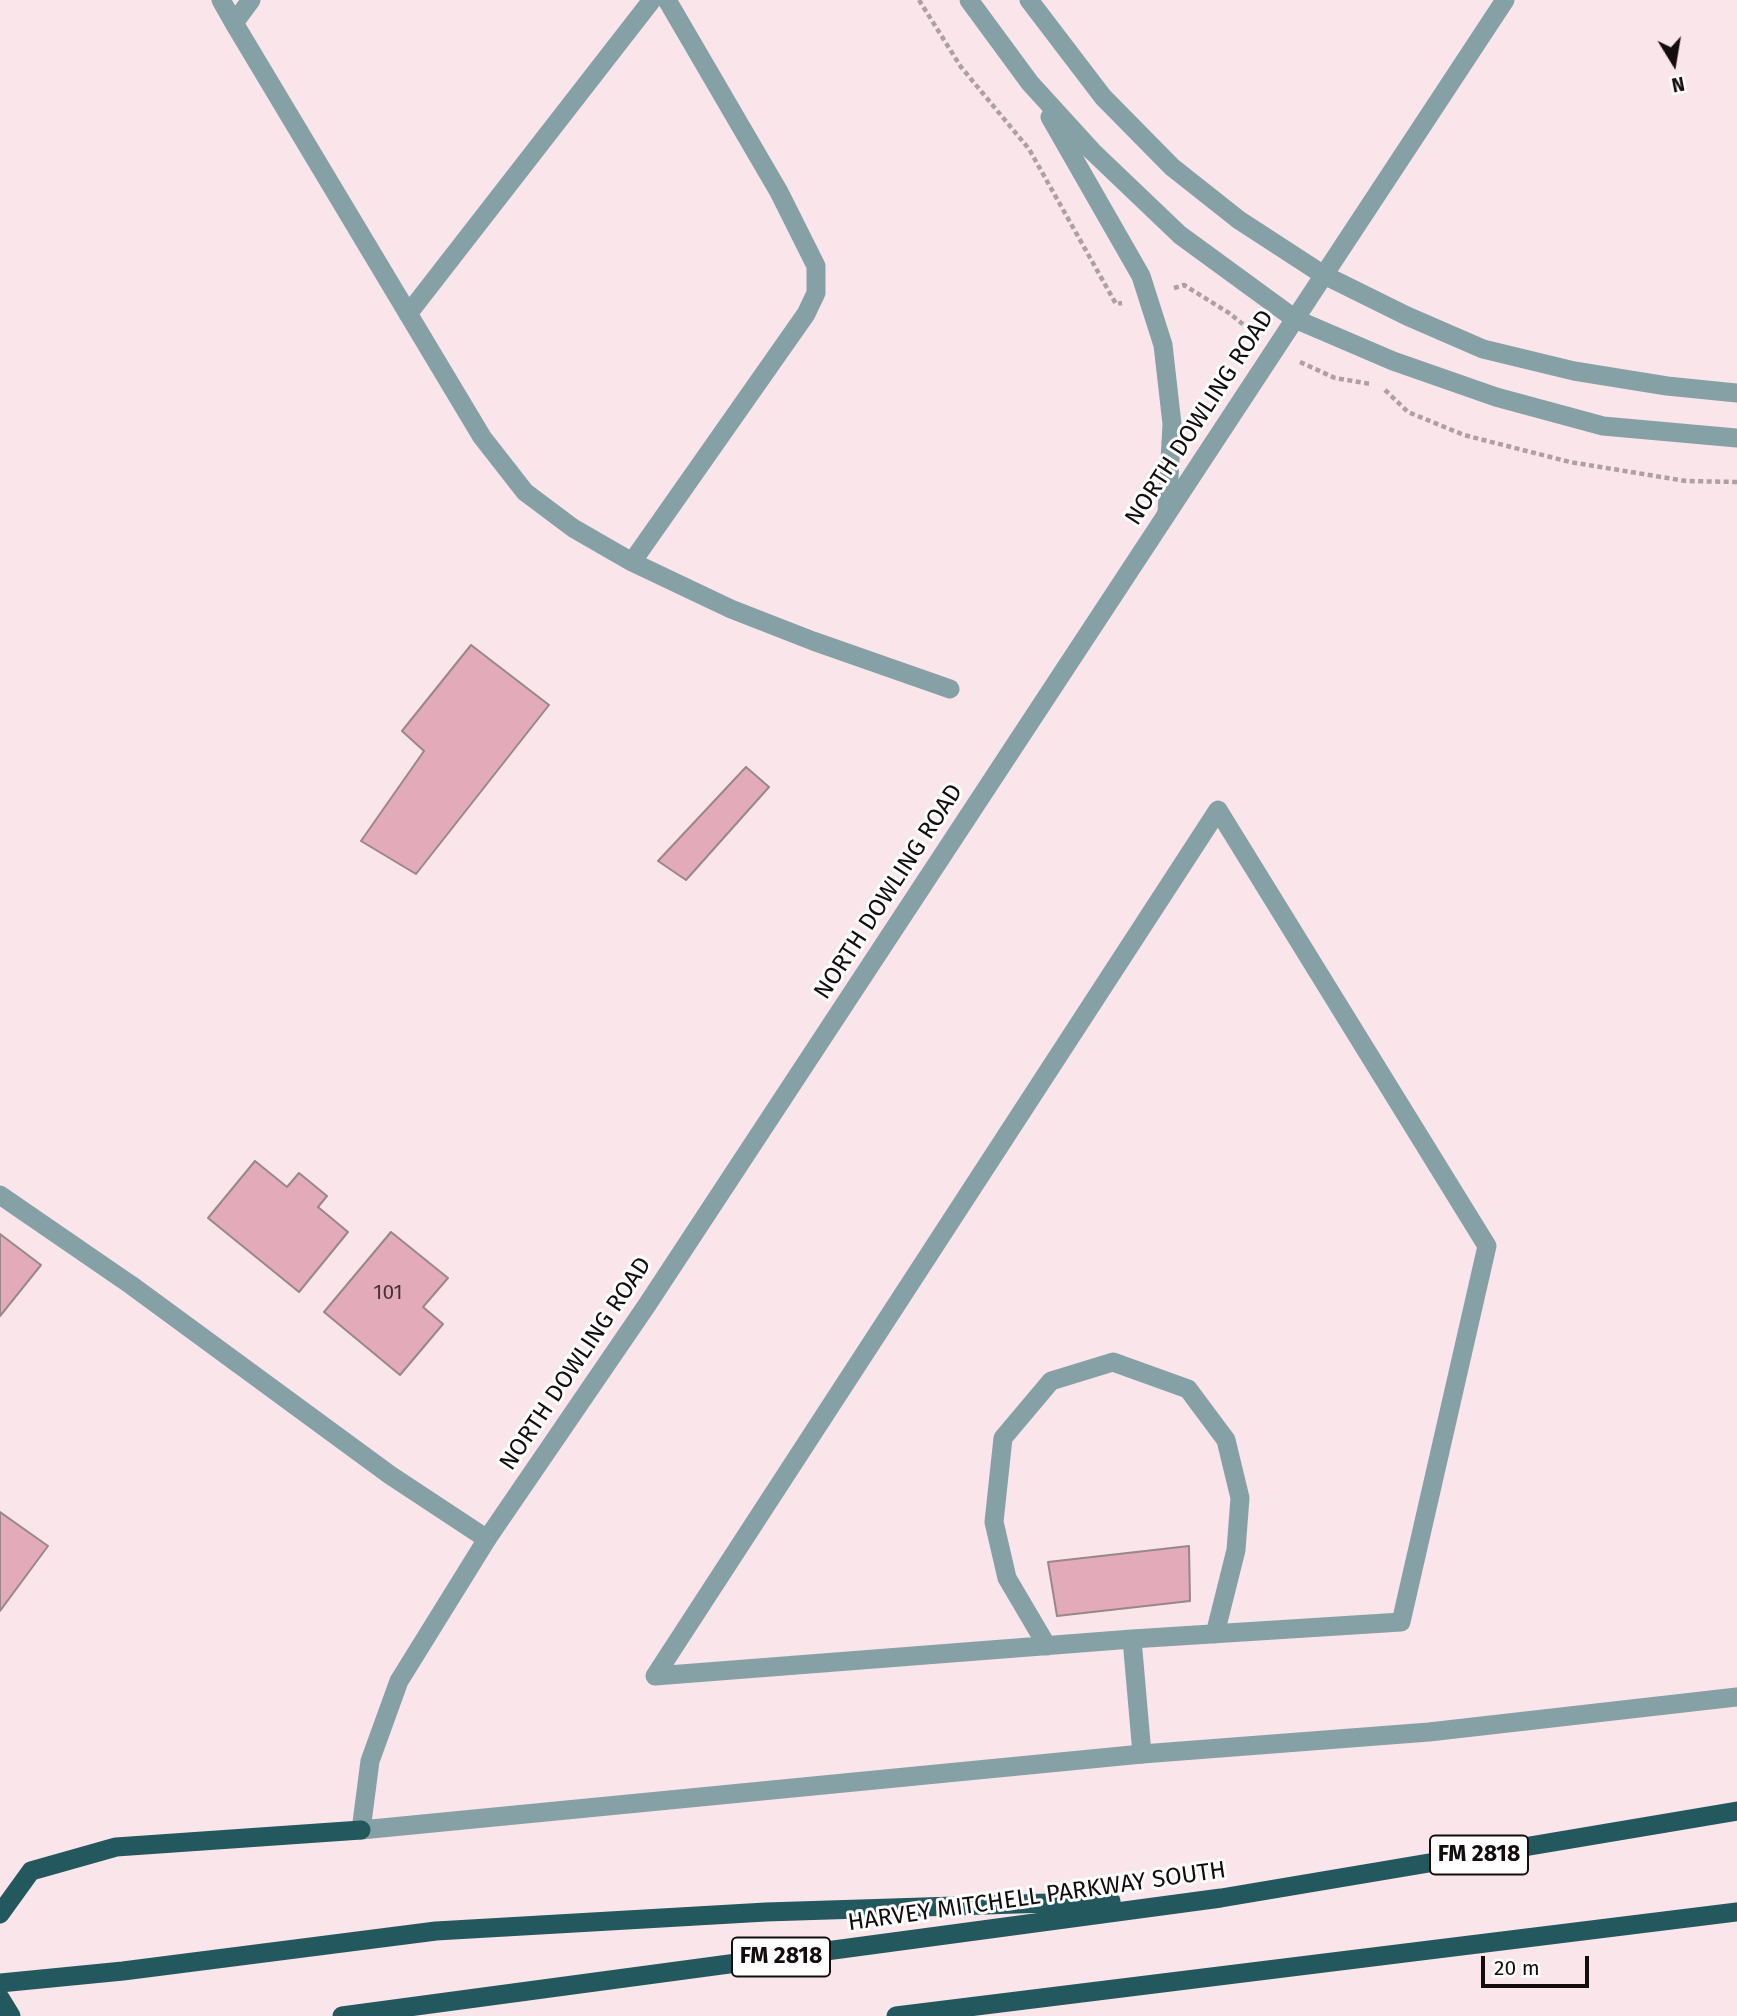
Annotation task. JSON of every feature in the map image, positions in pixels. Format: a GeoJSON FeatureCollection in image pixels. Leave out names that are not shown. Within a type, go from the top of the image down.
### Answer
{"type":"FeatureCollection","features":[{"type":"Feature","properties":{"kind":"highway","name":"HARVEY MITCHELL PARKWAY SOUTH"},"geometry":{"type":"LineString","coordinates":[[342,2016],[1221,1898],[1737,1811]]}},
{"type":"Feature","properties":{"kind":"highway"},"geometry":{"type":"LineString","coordinates":[[0,1914],[31,1871],[116,1847],[361,1830]]}},
{"type":"Feature","properties":{"kind":"highway"},"geometry":{"type":"LineString","coordinates":[[0,1983],[123,1971],[436,1931],[766,1913],[1221,1898]]}},
{"type":"Feature","properties":{"kind":"highway"},"geometry":{"type":"LineString","coordinates":[[896,2016],[1737,1912]]}},
{"type":"Feature","properties":{"kind":"highway"},"geometry":{"type":"LineString","coordinates":[[0,1998],[10,2016]]}},
{"type":"Feature","properties":{"kind":"street"},"geometry":{"type":"LineString","coordinates":[[221,0],[481,437],[524,492],[573,528],[632,562],[743,613],[813,641],[950,689]]}},
{"type":"Feature","properties":{"kind":"street"},"geometry":{"type":"LineString","coordinates":[[234,23],[251,0]]}},
{"type":"Feature","properties":{"kind":"street"},"geometry":{"type":"LineString","coordinates":[[408,314],[652,0]]}},
{"type":"Feature","properties":{"kind":"street"},"geometry":{"type":"LineString","coordinates":[[632,562],[806,314],[816,293],[816,266],[785,204],[667,0]]}},
{"type":"Feature","properties":{"kind":"street"},"geometry":{"type":"LineString","coordinates":[[969,0],[1030,83],[1092,151],[1180,235],[1295,319],[1393,362],[1523,404],[1603,426],[1737,438]]}},
{"type":"Feature","properties":{"kind":"street","name":"NORTH DOWLING ROAD"},"geometry":{"type":"LineString","coordinates":[[361,1830],[370,1761],[399,1681],[487,1539],[647,1305],[1322,274],[1505,0]]}},
{"type":"Feature","properties":{"kind":"street"},"geometry":{"type":"LineString","coordinates":[[1036,3],[1103,97],[1172,167],[1239,220],[1322,274],[1407,316],[1483,349],[1574,371],[1667,386],[1737,393]]}},
{"type":"Feature","properties":{"kind":"street"},"geometry":{"type":"LineString","coordinates":[[1030,83],[1141,276],[1163,345],[1171,424],[1167,513]]}},
{"type":"Feature","properties":{"kind":"street"},"geometry":{"type":"LineString","coordinates":[[1218,810],[1487,1246],[1401,1622],[1132,1639],[655,1676],[1218,810]]}},
{"type":"Feature","properties":{"kind":"street"},"geometry":{"type":"LineString","coordinates":[[0,1195],[131,1285],[390,1475],[487,1539]]}},
{"type":"Feature","properties":{"kind":"street"},"geometry":{"type":"LineString","coordinates":[[1047,1646],[1007,1578],[994,1522],[1003,1438],[1051,1381],[1114,1362],[1188,1389],[1226,1440],[1240,1498],[1237,1550],[1215,1634]]}},
{"type":"Feature","properties":{"kind":"street"},"geometry":{"type":"LineString","coordinates":[[1132,1639],[1142,1754]]}},
{"type":"Feature","properties":{"kind":"street"},"geometry":{"type":"LineString","coordinates":[[361,1830],[1142,1754],[1429,1732],[1737,1697]]}},
{"type":"Feature","properties":{"kind":"building"},"geometry":{"type":"Polygon","coordinates":[[[471,645],[549,705],[416,874],[361,841],[424,751],[402,731],[471,645]]]}},
{"type":"Feature","properties":{"kind":"building"},"geometry":{"type":"Polygon","coordinates":[[[746,767],[769,787],[686,880],[658,861],[746,767]]]}},
{"type":"Feature","properties":{"kind":"building"},"geometry":{"type":"Polygon","coordinates":[[[255,1161],[287,1187],[299,1173],[327,1196],[318,1207],[348,1232],[299,1292],[208,1218],[255,1161]]]}},
{"type":"Feature","properties":{"kind":"building"},"geometry":{"type":"Polygon","coordinates":[[[391,1232],[448,1278],[423,1307],[443,1324],[400,1375],[324,1312],[391,1232]]]}},
{"type":"Feature","properties":{"kind":"building"},"geometry":{"type":"Polygon","coordinates":[[[0,1234],[41,1265],[0,1316],[0,1234]]]}},
{"type":"Feature","properties":{"kind":"building"},"geometry":{"type":"Polygon","coordinates":[[[0,1512],[48,1546],[0,1611],[0,1512]]]}},
{"type":"Feature","properties":{"kind":"building"},"geometry":{"type":"Polygon","coordinates":[[[1189,1546],[1190,1601],[1057,1616],[1048,1562],[1189,1546]]]}}]}
